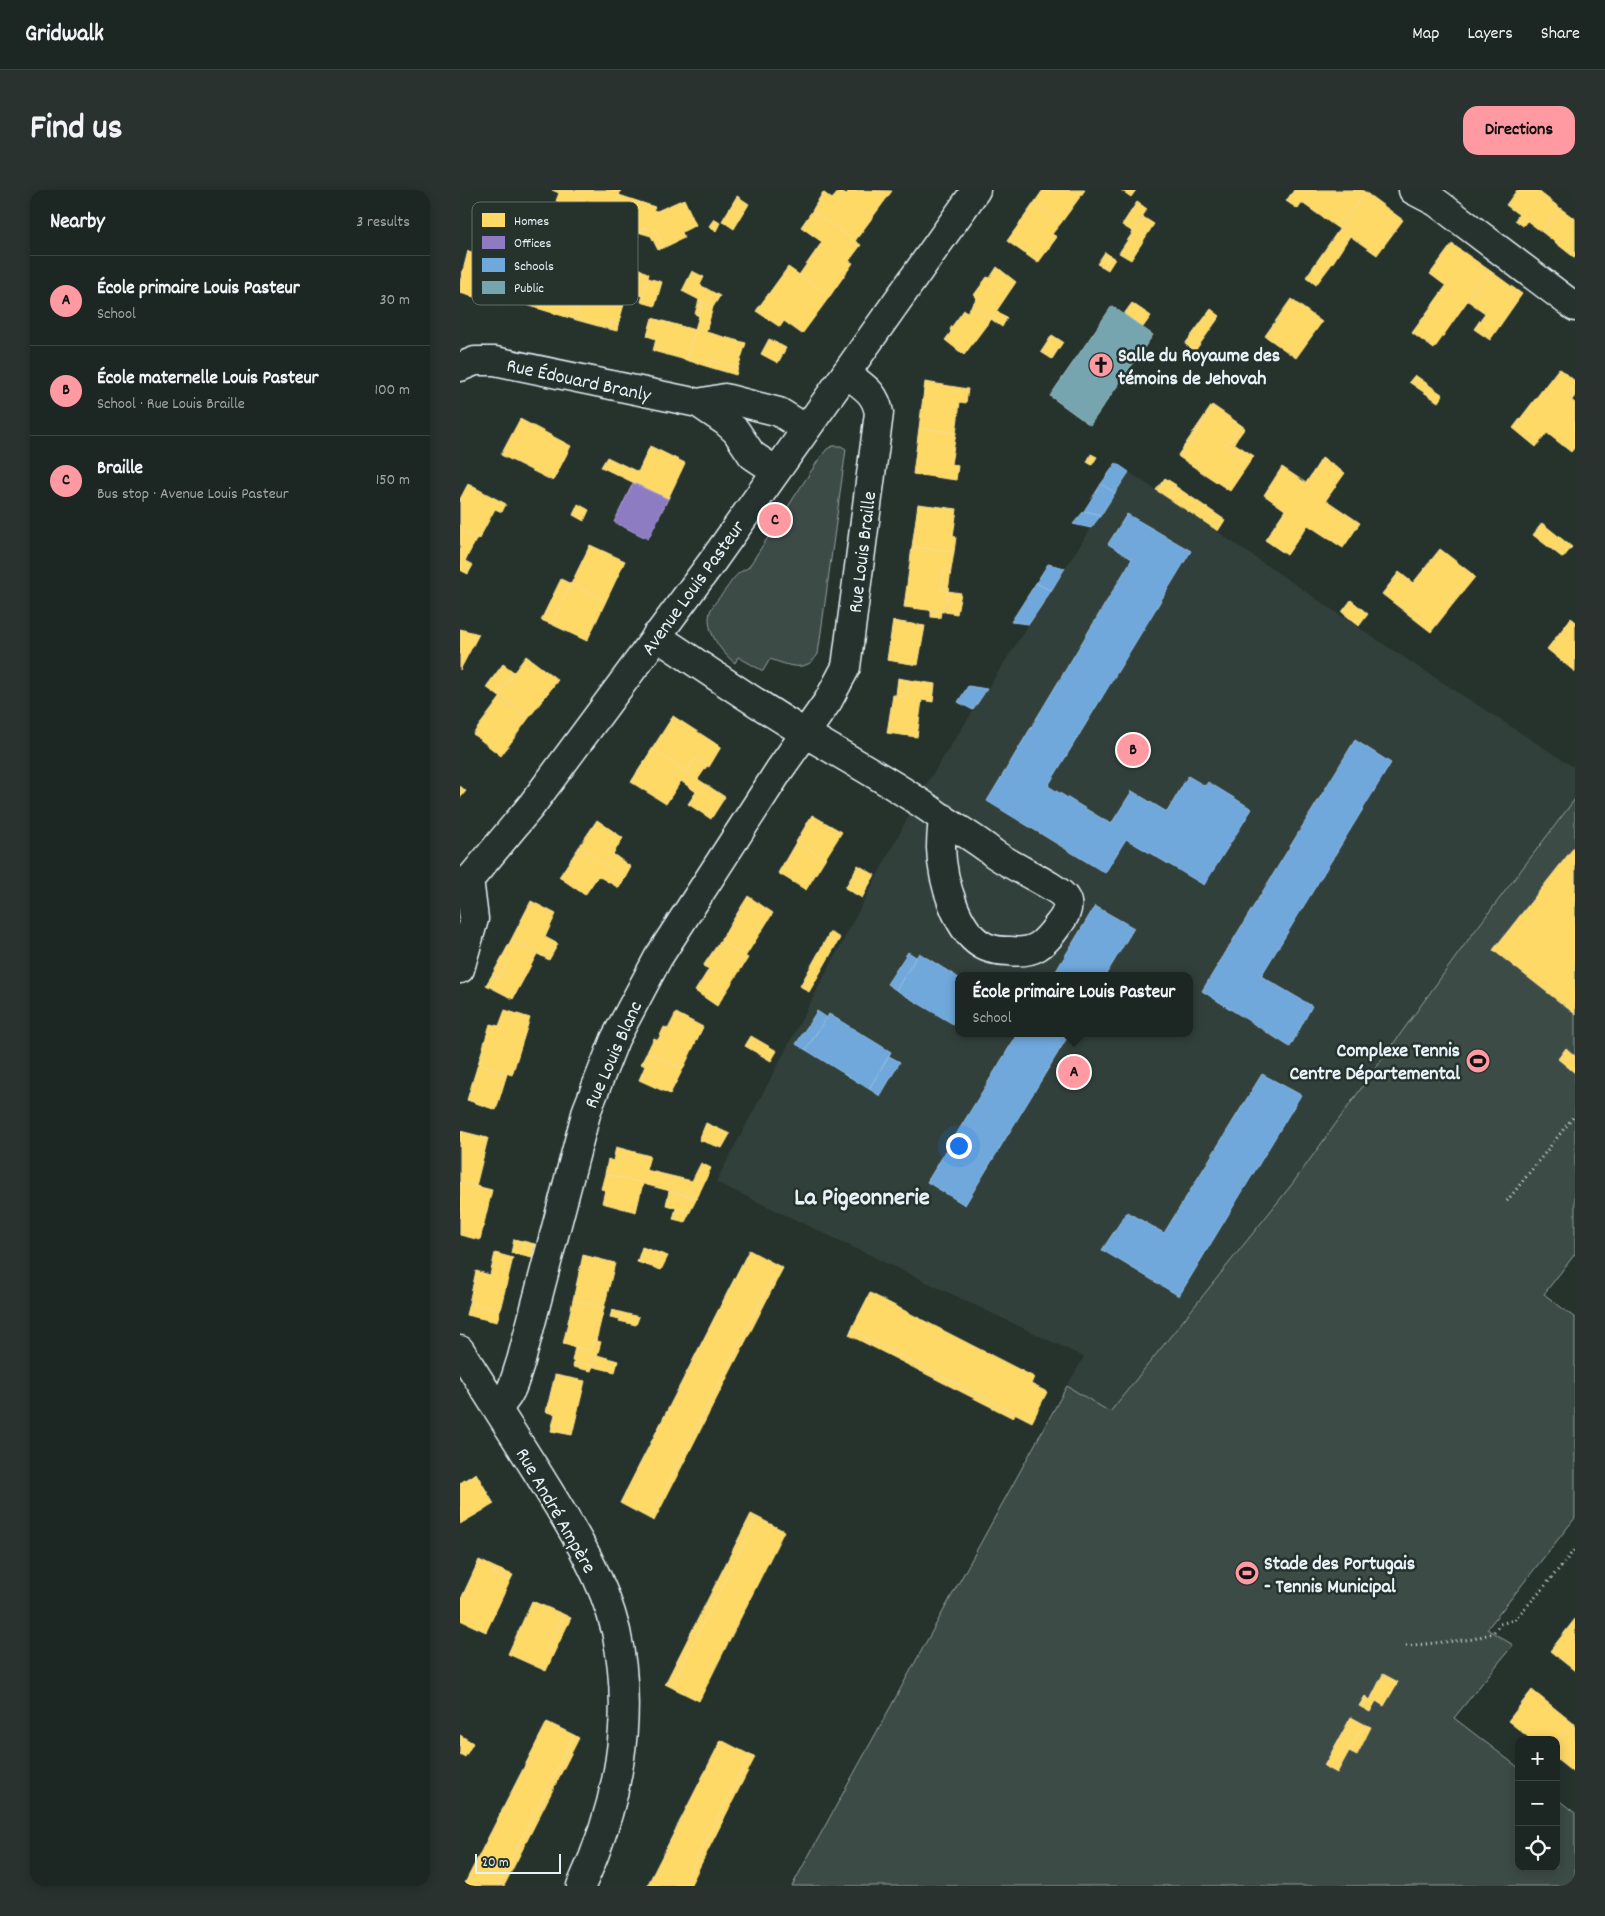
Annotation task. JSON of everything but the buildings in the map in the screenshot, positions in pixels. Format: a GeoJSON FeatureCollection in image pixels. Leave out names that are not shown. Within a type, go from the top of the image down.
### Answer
{"type":"FeatureCollection","features":[{"type":"Feature","properties":{"kind":"street","name":"Avenue Louis Pasteur"},"geometry":{"type":"LineString","coordinates":[[463,885],[531,806],[776,471],[976,190]]}},
{"type":"Feature","properties":{"kind":"street"},"geometry":{"type":"LineString","coordinates":[[1413,190],[1444,208],[1575,306]]}},
{"type":"Feature","properties":{"kind":"street","name":"Rue Édouard Branly"},"geometry":{"type":"LineString","coordinates":[[460,367],[475,361],[495,361],[698,404],[726,422],[736,432],[752,455],[776,471]]}},
{"type":"Feature","properties":{"kind":"street","name":"Rue Louis Braille"},"geometry":{"type":"LineString","coordinates":[[806,734],[837,686],[846,668],[879,413],[876,400],[869,391],[846,373]]}},
{"type":"Feature","properties":{"kind":"street","name":"Rue Édouard Branly"},"geometry":{"type":"LineString","coordinates":[[698,404],[725,398],[779,412],[805,428]]}},
{"type":"Feature","properties":{"kind":"street"},"geometry":{"type":"LineString","coordinates":[[656,636],[806,734],[924,803],[1000,858],[1065,897],[1067,905],[1065,916],[1042,945],[1030,951],[1000,951],[986,947],[973,938],[958,917],[944,874],[941,848],[943,818]]}},
{"type":"Feature","properties":{"kind":"street","name":"Rue Louis Blanc"},"geometry":{"type":"LineString","coordinates":[[497,1407],[504,1402],[510,1392],[522,1361],[587,1110],[615,1039],[658,958],[780,769],[806,734]]}},
{"type":"Feature","properties":{"kind":"street"},"geometry":{"type":"LineString","coordinates":[[460,969],[474,919],[463,885]]}},
{"type":"Feature","properties":{"kind":"street","name":"Rue André Ampère"},"geometry":{"type":"LineString","coordinates":[[460,1350],[571,1526],[586,1554],[608,1605],[616,1632],[623,1676],[624,1720],[621,1755],[615,1790],[606,1823],[581,1886]]}},
{"type":"Feature","properties":{"kind":"path"},"geometry":{"type":"LineString","coordinates":[[1507,1201],[1575,1115]]}},
{"type":"Feature","properties":{"kind":"path"},"geometry":{"type":"LineString","coordinates":[[1406,1646],[1473,1640],[1493,1632],[1500,1624],[1514,1620],[1575,1549]]}},
{"type":"Feature","properties":{"kind":"shaded area"},"geometry":{"type":"Polygon","coordinates":[[[833,446],[841,446],[846,449],[818,654],[808,664],[802,666],[790,665],[770,659],[763,671],[738,657],[735,663],[715,641],[709,619],[711,609],[735,577],[748,568],[819,459],[827,449],[833,446]]]}},
{"type":"Feature","properties":{"kind":"shaded area"},"geometry":{"type":"Polygon","coordinates":[[[1129,472],[1380,642],[1575,768],[1575,799],[1468,940],[1293,1183],[1110,1412],[1067,1386],[1084,1357],[716,1182],[923,789],[1129,472]]]}},
{"type":"Feature","properties":{"kind":"shaded area","name":"Stade des Portugais - Tennis Municipal"},"geometry":{"type":"Polygon","coordinates":[[[1575,799],[1575,1254],[1544,1294],[1575,1318],[1575,1518],[1487,1629],[1513,1645],[1454,1718],[1515,1765],[1515,1871],[1560,1871],[1560,1801],[1575,1813],[1575,1886],[792,1886],[1067,1386],[1110,1412],[1293,1183],[1468,940],[1575,799]]]}},
{"type":"Feature","properties":{"kind":"place","name":"Salle du Royaume des témoins de Jehovah"},"geometry":{"type":"Point","coordinates":[1101,365]}},
{"type":"Feature","properties":{"kind":"place","name":"Braille"},"geometry":{"type":"Point","coordinates":[775,520]}},
{"type":"Feature","properties":{"kind":"place","name":"École maternelle Louis Pasteur"},"geometry":{"type":"Point","coordinates":[1133,750]}},
{"type":"Feature","properties":{"kind":"place","name":"Complexe Tennis Centre Départemental"},"geometry":{"type":"Point","coordinates":[1478,1061]}},
{"type":"Feature","properties":{"kind":"place","name":"École primaire Louis Pasteur"},"geometry":{"type":"Point","coordinates":[1074,1072]}},
{"type":"Feature","properties":{"kind":"place","name":"Stade des Portugais - Tennis Municipal"},"geometry":{"type":"Point","coordinates":[1247,1573]}},
{"type":"Feature","properties":{"kind":"district","name":"La Pigeonnerie"},"geometry":{"type":"Point","coordinates":[862,1195]}}]}
